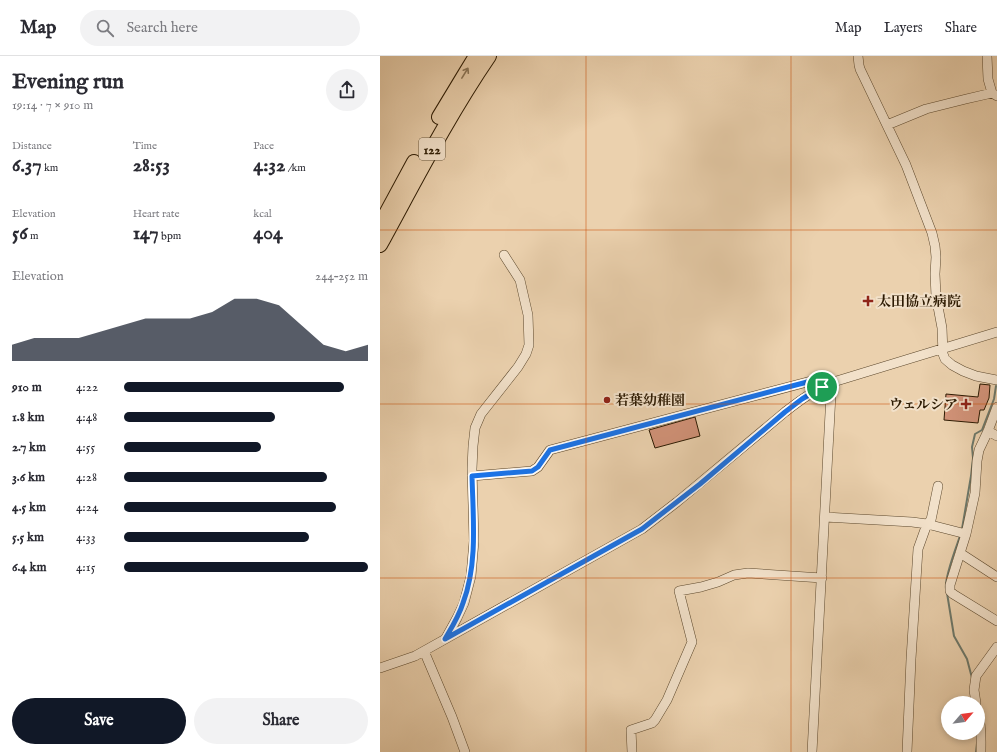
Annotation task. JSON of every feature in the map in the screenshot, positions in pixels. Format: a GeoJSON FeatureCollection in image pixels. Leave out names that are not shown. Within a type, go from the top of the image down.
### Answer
{"type":"FeatureCollection","features":[{"type":"Feature","properties":{"kind":"highway","name":"122"},"geometry":{"type":"LineString","coordinates":[[380,224],[385,207],[476,56]]}},
{"type":"Feature","properties":{"kind":"highway","name":"122"},"geometry":{"type":"LineString","coordinates":[[380,245],[447,122],[489,56]]}},
{"type":"Feature","properties":{"kind":"street"},"geometry":{"type":"LineString","coordinates":[[858,56],[858,65],[906,165],[934,240],[936,258],[935,287],[942,328],[943,354],[945,359],[952,365],[976,376],[997,380]]}},
{"type":"Feature","properties":{"kind":"street"},"geometry":{"type":"LineString","coordinates":[[887,125],[926,109],[966,99],[995,95],[988,80],[987,56]]}},
{"type":"Feature","properties":{"kind":"street"},"geometry":{"type":"LineString","coordinates":[[445,639],[464,603],[470,576],[474,541],[472,476],[473,446],[476,428],[481,414],[518,367],[529,346],[528,315],[520,280],[504,255]]}},
{"type":"Feature","properties":{"kind":"street"},"geometry":{"type":"LineString","coordinates":[[380,668],[415,656],[642,529],[688,493],[785,412],[802,399],[830,382],[997,332]]}},
{"type":"Feature","properties":{"kind":"street"},"geometry":{"type":"LineString","coordinates":[[472,476],[532,471],[538,467],[550,450],[811,381],[817,382],[822,387]]}},
{"type":"Feature","properties":{"kind":"street"},"geometry":{"type":"LineString","coordinates":[[812,752],[831,394],[830,382]]}},
{"type":"Feature","properties":{"kind":"street"},"geometry":{"type":"LineString","coordinates":[[997,407],[979,450],[975,493],[966,534],[950,585],[950,591],[953,594],[997,621]]}},
{"type":"Feature","properties":{"kind":"street"},"geometry":{"type":"LineString","coordinates":[[988,431],[997,436]]}},
{"type":"Feature","properties":{"kind":"street"},"geometry":{"type":"LineString","coordinates":[[907,752],[918,549],[927,524],[931,520],[938,486]]}},
{"type":"Feature","properties":{"kind":"street"},"geometry":{"type":"LineString","coordinates":[[824,517],[912,522],[927,524],[966,534]]}},
{"type":"Feature","properties":{"kind":"street"},"geometry":{"type":"LineString","coordinates":[[960,554],[997,577]]}},
{"type":"Feature","properties":{"kind":"street"},"geometry":{"type":"LineString","coordinates":[[632,752],[631,730],[652,723],[655,720],[667,700],[692,642],[679,591],[701,587],[734,575],[748,574],[822,578]]}},
{"type":"Feature","properties":{"kind":"street"},"geometry":{"type":"LineString","coordinates":[[975,696],[974,690],[976,676],[997,646]]}},
{"type":"Feature","properties":{"kind":"street"},"geometry":{"type":"LineString","coordinates":[[424,651],[465,752]]}},
{"type":"Feature","properties":{"kind":"street"},"geometry":{"type":"LineString","coordinates":[[981,752],[982,740]]}},
{"type":"Feature","properties":{"kind":"building","name":"ウェルシア"},"geometry":{"type":"Polygon","coordinates":[[[980,384],[990,385],[989,398],[984,410],[980,410],[978,423],[944,420],[946,394],[978,397],[980,384]]]}},
{"type":"Feature","properties":{"kind":"building"},"geometry":{"type":"Polygon","coordinates":[[[695,417],[700,436],[655,448],[649,430],[695,417]]]}},
{"type":"Feature","properties":{"kind":"waterway"},"geometry":{"type":"LineString","coordinates":[[962,529],[971,476],[973,458],[972,447],[975,434],[982,430],[994,399],[996,386]]}},
{"type":"Feature","properties":{"kind":"waterway"},"geometry":{"type":"LineString","coordinates":[[946,589],[948,571],[960,536]]}},
{"type":"Feature","properties":{"kind":"waterway"},"geometry":{"type":"LineString","coordinates":[[947,593],[954,636],[967,659],[972,678]]}},
{"type":"Feature","properties":{"kind":"waterway"},"geometry":{"type":"LineString","coordinates":[[976,752],[977,743]]}},
{"type":"Feature","properties":{"kind":"place","name":"太田協立病院"},"geometry":{"type":"Point","coordinates":[868,301]}},
{"type":"Feature","properties":{"kind":"place","name":"若葉幼稚園"},"geometry":{"type":"Point","coordinates":[607,400]}},
{"type":"Feature","properties":{"kind":"place","name":"ウェルシア"},"geometry":{"type":"Point","coordinates":[966,404]}},
{"type":"Feature","properties":{"kind":"route"},"geometry":{"type":"LineString","coordinates":[[811,381],[817,382],[822,387],[802,399],[785,412],[666,512],[642,529],[445,639],[464,603],[470,576],[474,541],[472,476],[532,471],[538,467],[550,450],[811,381]]}}]}
